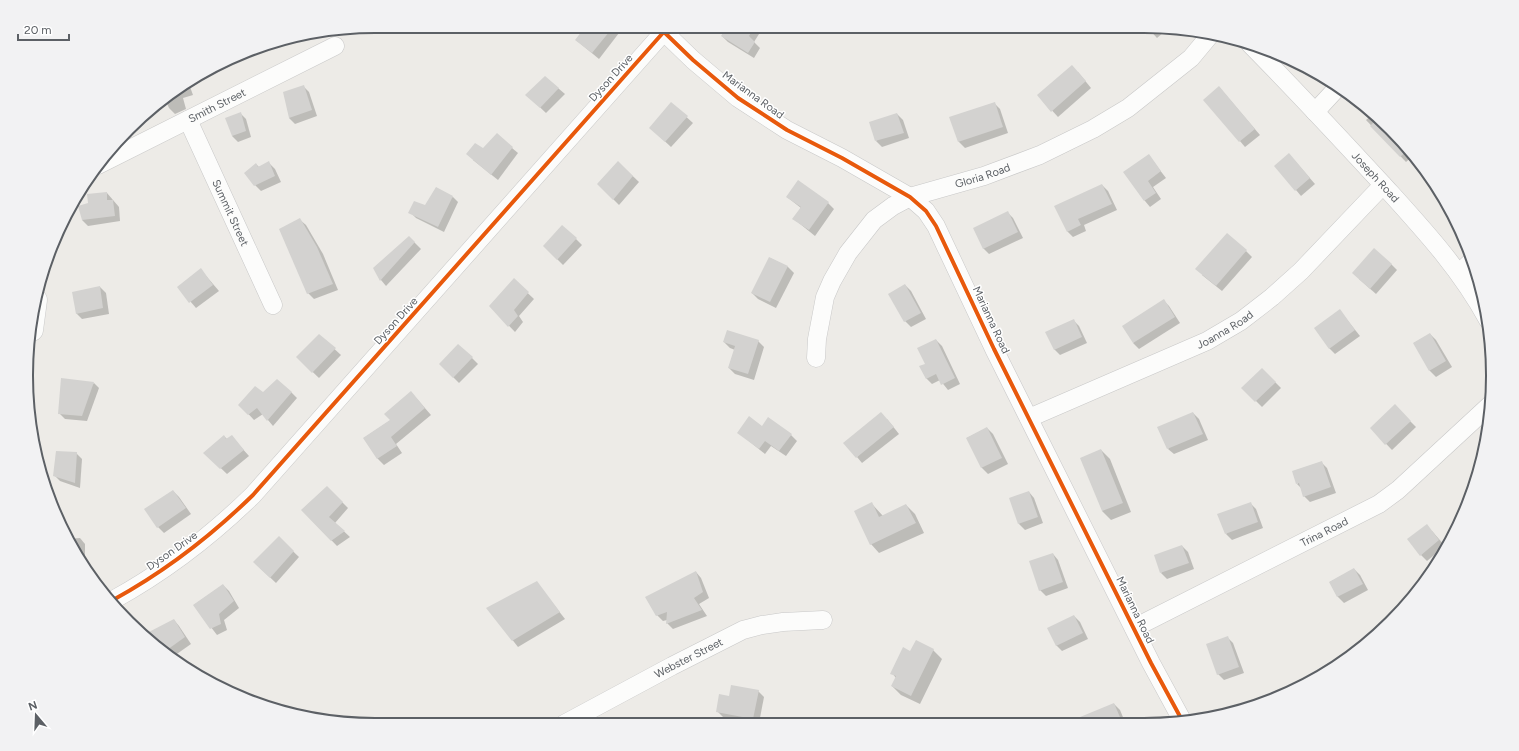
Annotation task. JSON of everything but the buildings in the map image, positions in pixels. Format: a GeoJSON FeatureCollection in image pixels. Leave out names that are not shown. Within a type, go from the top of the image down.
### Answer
{"type":"FeatureCollection","features":[{"type":"Feature","properties":{"kind":"street","name":"Dyson Drive"},"geometry":{"type":"LineString","coordinates":[[115,598],[190,550],[213,533],[253,495],[662,33]]}},
{"type":"Feature","properties":{"kind":"street","name":"Marianna Road"},"geometry":{"type":"LineString","coordinates":[[669,33],[692,60],[738,98],[787,130],[842,158],[910,197],[926,210],[936,226],[994,349],[1169,698],[1179,716]]}},
{"type":"Feature","properties":{"kind":"street","name":"Gloria Road"},"geometry":{"type":"LineString","coordinates":[[816,358],[817,339],[825,297],[845,258],[874,220],[893,206],[910,197],[984,176],[1040,155],[1093,129],[1128,108],[1191,58],[1207,39]]}},
{"type":"Feature","properties":{"kind":"street","name":"Smith Street"},"geometry":{"type":"LineString","coordinates":[[111,158],[336,46]]}},
{"type":"Feature","properties":{"kind":"street","name":"Joseph Road"},"geometry":{"type":"LineString","coordinates":[[1258,53],[1432,238],[1460,273],[1477,301]]}},
{"type":"Feature","properties":{"kind":"street"},"geometry":{"type":"LineString","coordinates":[[1315,112],[1334,91]]}},
{"type":"Feature","properties":{"kind":"street","name":"Summit Street"},"geometry":{"type":"LineString","coordinates":[[188,120],[273,305]]}},
{"type":"Feature","properties":{"kind":"street","name":"Joanna Road"},"geometry":{"type":"LineString","coordinates":[[1029,418],[1207,341],[1241,321],[1272,297],[1301,271],[1383,185]]}},
{"type":"Feature","properties":{"kind":"street"},"geometry":{"type":"LineString","coordinates":[[1460,273],[1468,265]]}},
{"type":"Feature","properties":{"kind":"street","name":"Trina Road"},"geometry":{"type":"LineString","coordinates":[[1134,628],[1379,504],[1398,490],[1484,411]]}},
{"type":"Feature","properties":{"kind":"street","name":"Webster Street"},"geometry":{"type":"LineString","coordinates":[[575,718],[743,630],[783,622],[823,620]]}},
{"type":"Feature","properties":{"kind":"cycle path"},"geometry":{"type":"LineString","coordinates":[[116,598],[150,578],[204,539],[253,495],[663,33]]}},
{"type":"Feature","properties":{"kind":"cycle path"},"geometry":{"type":"LineString","coordinates":[[665,33],[693,60],[738,98],[787,130],[842,158],[910,197],[926,211],[936,226],[994,349],[1151,663],[1180,716]]}}]}
